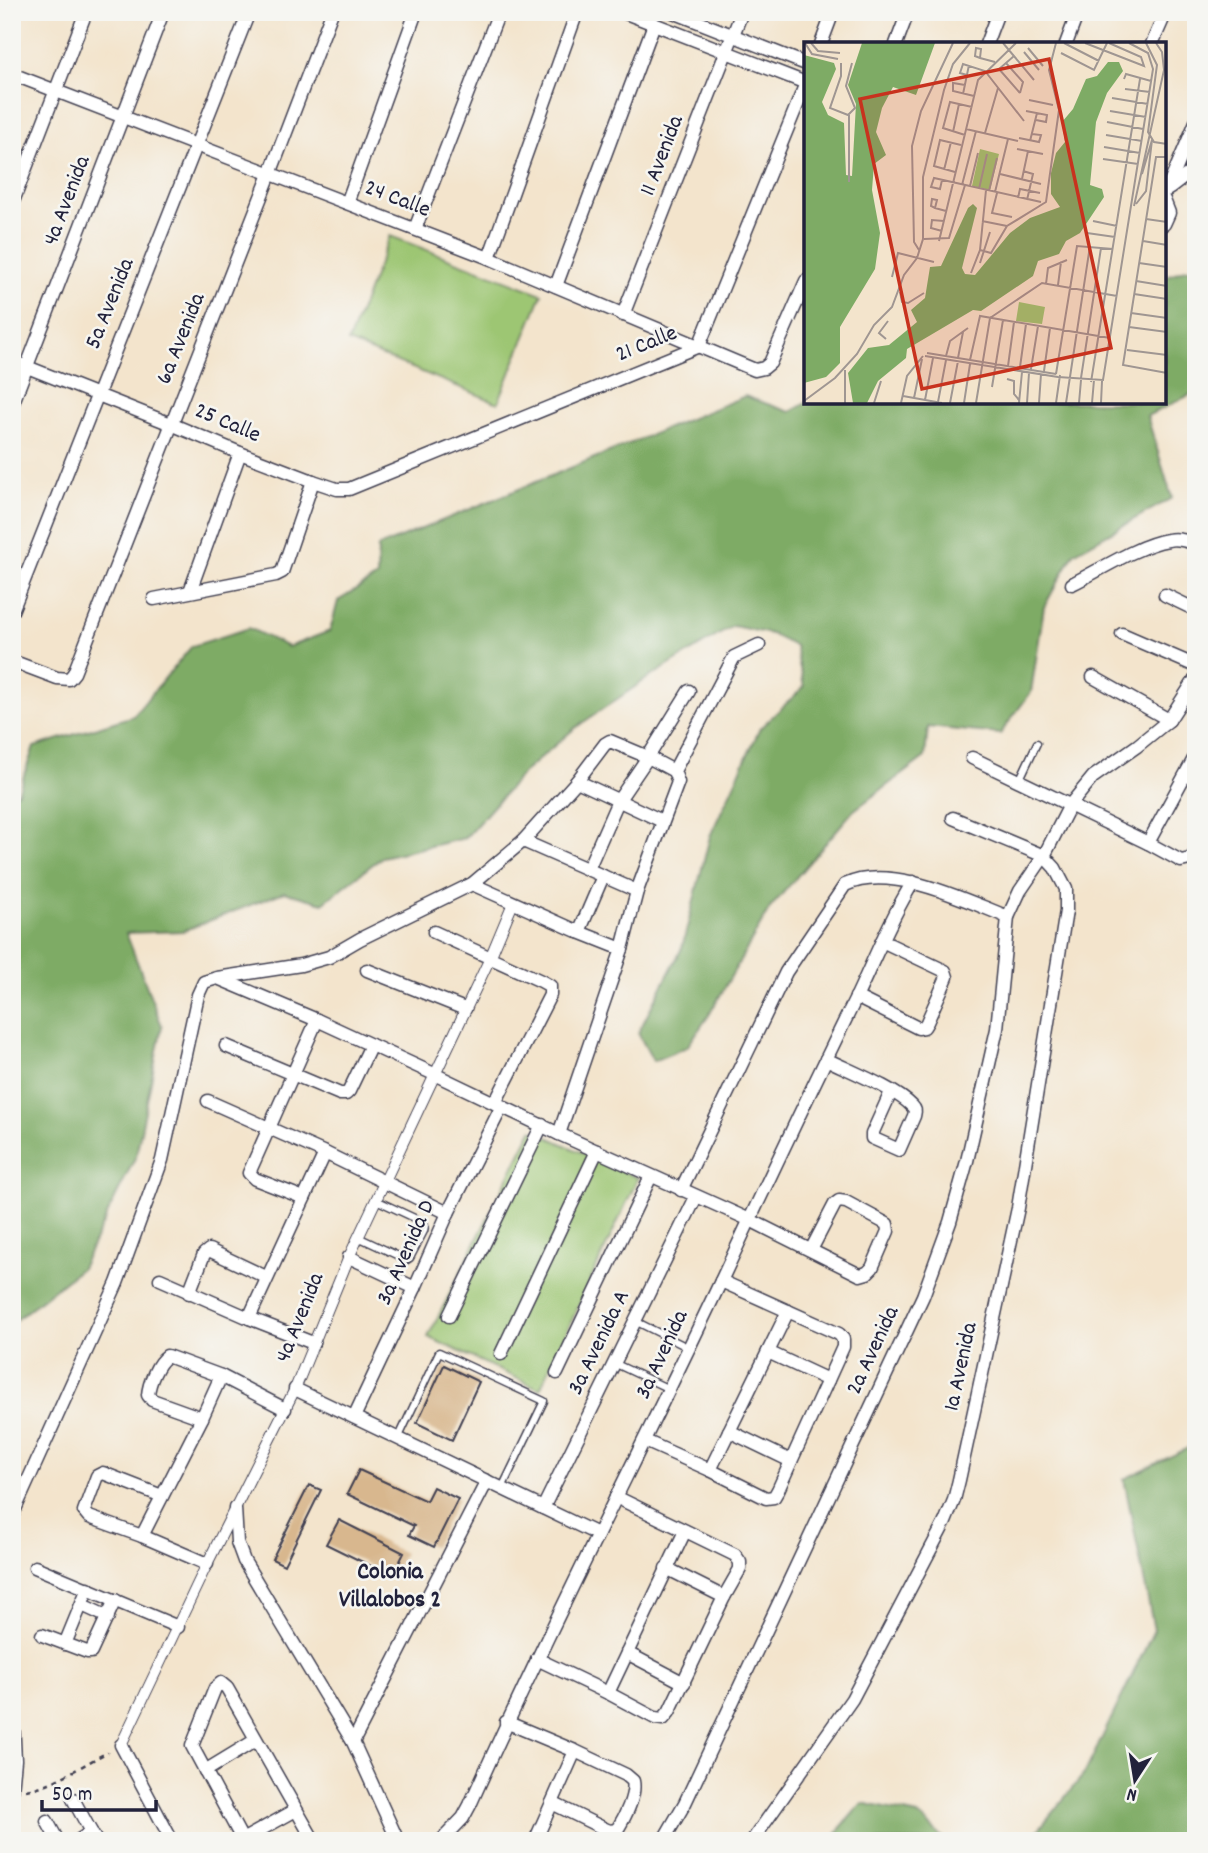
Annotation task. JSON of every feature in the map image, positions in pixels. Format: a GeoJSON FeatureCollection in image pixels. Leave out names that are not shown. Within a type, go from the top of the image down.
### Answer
{"type":"FeatureCollection","features":[{"type":"Feature","properties":{"kind":"street"},"geometry":{"type":"LineString","coordinates":[[12,204],[86,12]]}},
{"type":"Feature","properties":{"kind":"street","name":"4a Avenida"},"geometry":{"type":"LineString","coordinates":[[12,405],[163,12]]}},
{"type":"Feature","properties":{"kind":"street","name":"5a Avenida"},"geometry":{"type":"LineString","coordinates":[[12,611],[249,12]]}},
{"type":"Feature","properties":{"kind":"street","name":"6a Avenida"},"geometry":{"type":"LineString","coordinates":[[12,661],[57,678],[69,679],[74,673],[332,12]]}},
{"type":"Feature","properties":{"kind":"street"},"geometry":{"type":"LineString","coordinates":[[347,203],[416,12]]}},
{"type":"Feature","properties":{"kind":"street"},"geometry":{"type":"LineString","coordinates":[[415,229],[499,12]]}},
{"type":"Feature","properties":{"kind":"street"},"geometry":{"type":"LineString","coordinates":[[489,258],[578,12]]}},
{"type":"Feature","properties":{"kind":"street"},"geometry":{"type":"LineString","coordinates":[[623,12],[804,82]]}},
{"type":"Feature","properties":{"kind":"street"},"geometry":{"type":"LineString","coordinates":[[673,12],[804,63]]}},
{"type":"Feature","properties":{"kind":"street","name":"11 Avenida"},"geometry":{"type":"LineString","coordinates":[[623,315],[742,12]]}},
{"type":"Feature","properties":{"kind":"street"},"geometry":{"type":"LineString","coordinates":[[822,42],[833,12]]}},
{"type":"Feature","properties":{"kind":"street"},"geometry":{"type":"LineString","coordinates":[[896,42],[908,12]]}},
{"type":"Feature","properties":{"kind":"street"},"geometry":{"type":"LineString","coordinates":[[987,42],[998,12]]}},
{"type":"Feature","properties":{"kind":"street"},"geometry":{"type":"LineString","coordinates":[[1067,42],[1078,12]]}},
{"type":"Feature","properties":{"kind":"street"},"geometry":{"type":"LineString","coordinates":[[1153,42],[1166,12]]}},
{"type":"Feature","properties":{"kind":"street"},"geometry":{"type":"LineString","coordinates":[[555,286],[654,24]]}},
{"type":"Feature","properties":{"kind":"street","name":"24 Calle"},"geometry":{"type":"LineString","coordinates":[[12,74],[489,258],[755,370],[770,363],[804,286]]}},
{"type":"Feature","properties":{"kind":"street","name":"21 Calle"},"geometry":{"type":"LineString","coordinates":[[349,489],[699,346],[804,88]]}},
{"type":"Feature","properties":{"kind":"street"},"geometry":{"type":"LineString","coordinates":[[1166,192],[1196,122]]}},
{"type":"Feature","properties":{"kind":"street"},"geometry":{"type":"LineString","coordinates":[[1166,193],[1196,168]]}},
{"type":"Feature","properties":{"kind":"street"},"geometry":{"type":"LineString","coordinates":[[1166,199],[1169,213],[1166,220]]}},
{"type":"Feature","properties":{"kind":"street","name":"25 Calle"},"geometry":{"type":"LineString","coordinates":[[12,361],[313,481],[337,489],[349,489]]}},
{"type":"Feature","properties":{"kind":"street"},"geometry":{"type":"LineString","coordinates":[[190,591],[240,453]]}},
{"type":"Feature","properties":{"kind":"street"},"geometry":{"type":"LineString","coordinates":[[154,599],[282,572],[313,481]]}},
{"type":"Feature","properties":{"kind":"street"},"geometry":{"type":"LineString","coordinates":[[1072,584],[1143,548],[1170,539],[1196,544]]}},
{"type":"Feature","properties":{"kind":"street"},"geometry":{"type":"LineString","coordinates":[[1165,595],[1196,610]]}},
{"type":"Feature","properties":{"kind":"street"},"geometry":{"type":"LineString","coordinates":[[1122,634],[1196,666]]}},
{"type":"Feature","properties":{"kind":"street"},"geometry":{"type":"LineString","coordinates":[[674,771],[734,657],[759,645]]}},
{"type":"Feature","properties":{"kind":"street"},"geometry":{"type":"LineString","coordinates":[[1093,677],[1169,720]]}},
{"type":"Feature","properties":{"kind":"street","name":"2a Avenida"},"geometry":{"type":"LineString","coordinates":[[663,1841],[691,1791],[923,1296],[946,1234],[967,1161],[997,1029],[1008,917],[1020,891],[1044,856],[1070,806],[1093,777],[1169,720],[1196,678]]}},
{"type":"Feature","properties":{"kind":"street"},"geometry":{"type":"LineString","coordinates":[[588,869],[618,801],[649,757],[689,691]]}},
{"type":"Feature","properties":{"kind":"street"},"geometry":{"type":"LineString","coordinates":[[12,1516],[117,1283],[162,1160],[198,995],[204,982],[276,970],[330,957],[360,939],[472,884],[523,841],[610,741],[674,771],[678,782],[638,891],[622,949],[559,1133]]}},
{"type":"Feature","properties":{"kind":"street"},"geometry":{"type":"LineString","coordinates":[[1148,843],[1196,755]]}},
{"type":"Feature","properties":{"kind":"street"},"geometry":{"type":"LineString","coordinates":[[972,758],[1181,861],[1190,859],[1196,853]]}},
{"type":"Feature","properties":{"kind":"street"},"geometry":{"type":"LineString","coordinates":[[577,781],[662,821]]}},
{"type":"Feature","properties":{"kind":"street"},"geometry":{"type":"LineString","coordinates":[[953,818],[1044,856]]}},
{"type":"Feature","properties":{"kind":"street"},"geometry":{"type":"LineString","coordinates":[[523,841],[638,891]]}},
{"type":"Feature","properties":{"kind":"street","name":"1a Avenida"},"geometry":{"type":"LineString","coordinates":[[752,1841],[852,1699],[954,1500],[1018,1208],[1066,911],[1066,889],[1044,856]]}},
{"type":"Feature","properties":{"kind":"street"},"geometry":{"type":"LineString","coordinates":[[579,932],[603,876]]}},
{"type":"Feature","properties":{"kind":"street"},"geometry":{"type":"LineString","coordinates":[[681,1190],[786,972],[845,884],[865,878],[913,882],[1008,917]]}},
{"type":"Feature","properties":{"kind":"street","name":"3a Avenida"},"geometry":{"type":"LineString","coordinates":[[441,1841],[463,1818],[506,1722],[645,1441],[882,941],[913,882]]}},
{"type":"Feature","properties":{"kind":"street"},"geometry":{"type":"LineString","coordinates":[[472,884],[622,949]]}},
{"type":"Feature","properties":{"kind":"street","name":"4a Avenida"},"geometry":{"type":"LineString","coordinates":[[121,1745],[207,1564],[295,1389],[349,1257],[513,903]]}},
{"type":"Feature","properties":{"kind":"street"},"geometry":{"type":"LineString","coordinates":[[434,932],[489,958]]}},
{"type":"Feature","properties":{"kind":"street"},"geometry":{"type":"LineString","coordinates":[[856,996],[918,1028],[923,1027],[926,1022],[947,977],[945,971],[882,941]]}},
{"type":"Feature","properties":{"kind":"street","name":"3a Avenida D"},"geometry":{"type":"LineString","coordinates":[[354,1417],[550,995],[550,986],[489,958]]}},
{"type":"Feature","properties":{"kind":"street"},"geometry":{"type":"LineString","coordinates":[[367,971],[465,1009]]}},
{"type":"Feature","properties":{"kind":"street"},"geometry":{"type":"LineString","coordinates":[[217,978],[434,1074],[750,1220],[811,1251],[860,1275],[872,1268],[888,1231],[887,1224],[846,1202],[839,1201],[811,1251]]}},
{"type":"Feature","properties":{"kind":"street"},"geometry":{"type":"LineString","coordinates":[[304,1198],[255,1179],[250,1173],[317,1020]]}},
{"type":"Feature","properties":{"kind":"street"},"geometry":{"type":"LineString","coordinates":[[226,1046],[340,1094],[346,1094],[371,1045]]}},
{"type":"Feature","properties":{"kind":"street"},"geometry":{"type":"LineString","coordinates":[[826,1059],[891,1092],[912,1106],[915,1116],[898,1150],[872,1138],[891,1092]]}},
{"type":"Feature","properties":{"kind":"street"},"geometry":{"type":"LineString","coordinates":[[208,1101],[324,1153],[447,1213]]}},
{"type":"Feature","properties":{"kind":"street"},"geometry":{"type":"LineString","coordinates":[[449,1316],[542,1125]]}},
{"type":"Feature","properties":{"kind":"street"},"geometry":{"type":"LineString","coordinates":[[501,1353],[597,1151]]}},
{"type":"Feature","properties":{"kind":"street"},"geometry":{"type":"LineString","coordinates":[[249,1318],[324,1153]]}},
{"type":"Feature","properties":{"kind":"street"},"geometry":{"type":"LineString","coordinates":[[556,1373],[651,1176]]}},
{"type":"Feature","properties":{"kind":"street","name":"3a Avenida A"},"geometry":{"type":"LineString","coordinates":[[542,1508],[696,1197]]}},
{"type":"Feature","properties":{"kind":"street"},"geometry":{"type":"LineString","coordinates":[[189,1293],[204,1254],[209,1250],[267,1277]]}},
{"type":"Feature","properties":{"kind":"street"},"geometry":{"type":"LineString","coordinates":[[349,1257],[415,1288]]}},
{"type":"Feature","properties":{"kind":"street"},"geometry":{"type":"LineString","coordinates":[[160,1279],[313,1343]]}},
{"type":"Feature","properties":{"kind":"street"},"geometry":{"type":"LineString","coordinates":[[645,1441],[766,1498],[774,1497],[843,1347],[843,1339],[839,1334],[721,1281]]}},
{"type":"Feature","properties":{"kind":"street"},"geometry":{"type":"LineString","coordinates":[[710,1470],[788,1311]]}},
{"type":"Feature","properties":{"kind":"street"},"geometry":{"type":"LineString","coordinates":[[768,1352],[828,1380]]}},
{"type":"Feature","properties":{"kind":"street"},"geometry":{"type":"LineString","coordinates":[[202,1418],[152,1400],[148,1395],[162,1359],[167,1356],[220,1377],[285,1409]]}},
{"type":"Feature","properties":{"kind":"street"},"geometry":{"type":"LineString","coordinates":[[142,1536],[220,1377]]}},
{"type":"Feature","properties":{"kind":"street"},"geometry":{"type":"LineString","coordinates":[[295,1389],[597,1534]]}},
{"type":"Feature","properties":{"kind":"street"},"geometry":{"type":"LineString","coordinates":[[729,1431],[791,1461]]}},
{"type":"Feature","properties":{"kind":"street"},"geometry":{"type":"LineString","coordinates":[[162,1496],[103,1473],[97,1476],[84,1511],[89,1517],[207,1564]]}},
{"type":"Feature","properties":{"kind":"street"},"geometry":{"type":"LineString","coordinates":[[353,1742],[487,1481]]}},
{"type":"Feature","properties":{"kind":"street"},"geometry":{"type":"LineString","coordinates":[[537,1659],[655,1718],[663,1719],[684,1683],[740,1569],[740,1562],[735,1555],[616,1497]]}},
{"type":"Feature","properties":{"kind":"street"},"geometry":{"type":"LineString","coordinates":[[235,1508],[237,1542],[244,1561],[353,1742],[398,1841]]}},
{"type":"Feature","properties":{"kind":"street"},"geometry":{"type":"LineString","coordinates":[[608,1693],[685,1531]]}},
{"type":"Feature","properties":{"kind":"street"},"geometry":{"type":"LineString","coordinates":[[35,1567],[178,1627]]}},
{"type":"Feature","properties":{"kind":"street"},"geometry":{"type":"LineString","coordinates":[[666,1568],[724,1597]]}},
{"type":"Feature","properties":{"kind":"street"},"geometry":{"type":"LineString","coordinates":[[65,1644],[89,1588]]}},
{"type":"Feature","properties":{"kind":"street"},"geometry":{"type":"LineString","coordinates":[[42,1635],[91,1652],[115,1601]]}},
{"type":"Feature","properties":{"kind":"street"},"geometry":{"type":"LineString","coordinates":[[82,1605],[108,1617]]}},
{"type":"Feature","properties":{"kind":"street"},"geometry":{"type":"LineString","coordinates":[[627,1653],[684,1683]]}},
{"type":"Feature","properties":{"kind":"street"},"geometry":{"type":"LineString","coordinates":[[296,1810],[243,1840],[191,1746],[215,1688],[221,1684],[227,1688],[314,1841]]}},
{"type":"Feature","properties":{"kind":"street"},"geometry":{"type":"LineString","coordinates":[[12,1699],[19,1791]]}},
{"type":"Feature","properties":{"kind":"street"},"geometry":{"type":"LineString","coordinates":[[506,1722],[575,1751],[633,1780],[634,1788],[617,1830],[609,1831],[552,1803]]}},
{"type":"Feature","properties":{"kind":"street"},"geometry":{"type":"LineString","coordinates":[[205,1771],[256,1740]]}},
{"type":"Feature","properties":{"kind":"street"},"geometry":{"type":"LineString","coordinates":[[121,1745],[172,1841]]}},
{"type":"Feature","properties":{"kind":"street"},"geometry":{"type":"LineString","coordinates":[[535,1841],[575,1751]]}},
{"type":"Feature","properties":{"kind":"street"},"geometry":{"type":"LineString","coordinates":[[73,1800],[93,1837],[78,1841]]}},
{"type":"Feature","properties":{"kind":"street"},"geometry":{"type":"LineString","coordinates":[[47,1821],[58,1841]]}},
{"type":"Feature","properties":{"kind":"lane"},"geometry":{"type":"LineString","coordinates":[[1019,781],[1037,743]]}},
{"type":"Feature","properties":{"kind":"lane"},"geometry":{"type":"LineString","coordinates":[[358,1237],[407,1260],[424,1231],[423,1222],[376,1199]]}},
{"type":"Feature","properties":{"kind":"lane"},"geometry":{"type":"LineString","coordinates":[[635,1321],[689,1348]]}},
{"type":"Feature","properties":{"kind":"lane"},"geometry":{"type":"LineString","coordinates":[[398,1439],[439,1352],[544,1401],[502,1489]]}},
{"type":"Feature","properties":{"kind":"lane"},"geometry":{"type":"LineString","coordinates":[[614,1363],[670,1389]]}},
{"type":"Feature","properties":{"kind":"path"},"geometry":{"type":"LineString","coordinates":[[19,1791],[38,1788],[121,1745]]}},
{"type":"Feature","properties":{"kind":"green space"},"geometry":{"type":"Polygon","coordinates":[[[390,236],[542,294],[498,403],[348,342],[390,236]]]}},
{"type":"Feature","properties":{"kind":"green space"},"geometry":{"type":"Polygon","coordinates":[[[1196,268],[1196,392],[1147,416],[1172,498],[1074,553],[1044,607],[1031,692],[1000,734],[928,727],[925,757],[853,811],[770,908],[709,1015],[687,1047],[653,1061],[638,1033],[682,948],[710,836],[760,728],[804,687],[795,646],[771,634],[733,626],[645,680],[575,728],[523,773],[465,838],[382,857],[323,903],[284,892],[183,931],[126,933],[162,1026],[136,1156],[81,1268],[12,1323],[12,795],[18,792],[34,747],[133,716],[192,646],[249,628],[288,647],[330,631],[338,601],[377,577],[378,547],[745,396],[790,412],[804,404],[1166,404],[1166,276],[1196,268]]]}},
{"type":"Feature","properties":{"kind":"green space"},"geometry":{"type":"Polygon","coordinates":[[[532,1130],[638,1178],[540,1389],[428,1337],[532,1130]]]}},
{"type":"Feature","properties":{"kind":"green space"},"geometry":{"type":"Polygon","coordinates":[[[1196,1444],[1196,1841],[1029,1841],[1085,1773],[1154,1630],[1124,1479],[1196,1444]]]}},
{"type":"Feature","properties":{"kind":"green space"},"geometry":{"type":"Polygon","coordinates":[[[862,1803],[918,1815],[946,1841],[835,1841],[837,1832],[862,1803]]]}},
{"type":"Feature","properties":{"kind":"building"},"geometry":{"type":"Polygon","coordinates":[[[444,1365],[479,1382],[452,1440],[417,1423],[444,1365]]]}},
{"type":"Feature","properties":{"kind":"building"},"geometry":{"type":"Polygon","coordinates":[[[359,1470],[426,1501],[433,1487],[458,1499],[434,1547],[409,1535],[414,1526],[347,1494],[359,1470]]]}},
{"type":"Feature","properties":{"kind":"building"},"geometry":{"type":"Polygon","coordinates":[[[309,1485],[321,1490],[284,1565],[272,1559],[309,1485]]]}},
{"type":"Feature","properties":{"kind":"building"},"geometry":{"type":"Polygon","coordinates":[[[339,1520],[404,1553],[393,1575],[326,1544],[339,1520]]]}},
{"type":"Feature","properties":{"kind":"district","name":"Colonia Villalobos 2"},"geometry":{"type":"Point","coordinates":[390,1587]}}]}
